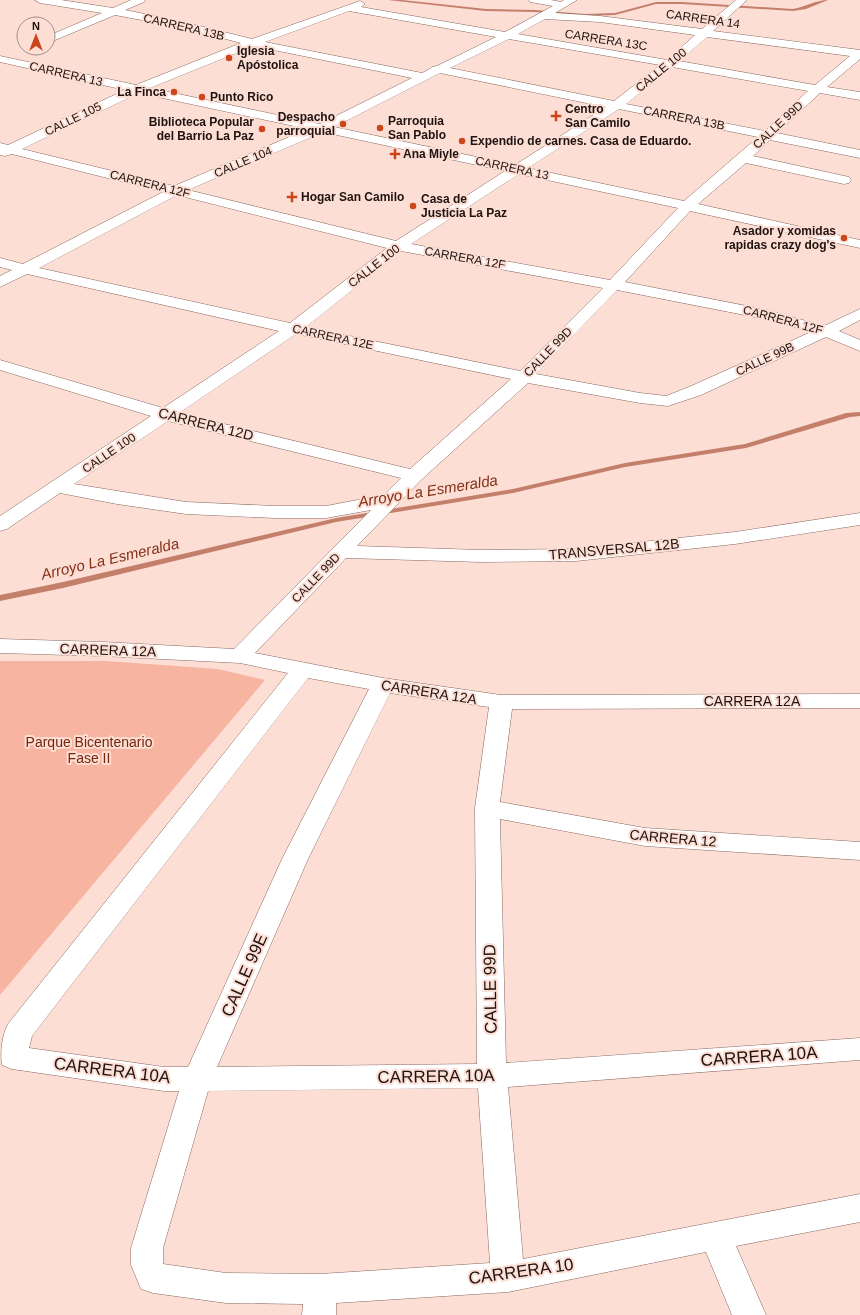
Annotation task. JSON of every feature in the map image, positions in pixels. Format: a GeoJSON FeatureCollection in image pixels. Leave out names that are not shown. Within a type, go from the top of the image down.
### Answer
{"type":"FeatureCollection","features":[{"type":"Feature","properties":{"kind":"street","name":"CARRERA 13B"},"geometry":{"type":"LineString","coordinates":[[40,0],[113,11],[184,25],[251,42],[423,77]]}},
{"type":"Feature","properties":{"kind":"street"},"geometry":{"type":"LineString","coordinates":[[56,36],[140,0]]}},
{"type":"Feature","properties":{"kind":"street","name":"CALLE 105"},"geometry":{"type":"LineString","coordinates":[[3,150],[134,89],[251,42],[369,0]]}},
{"type":"Feature","properties":{"kind":"street","name":"CARRERA 14"},"geometry":{"type":"LineString","coordinates":[[534,0],[551,12],[860,54]]}},
{"type":"Feature","properties":{"kind":"street","name":"CALLE 104"},"geometry":{"type":"LineString","coordinates":[[0,282],[176,190],[320,128],[423,77],[436,69],[506,36],[572,0]]}},
{"type":"Feature","properties":{"kind":"street","name":"CALLE 100"},"geometry":{"type":"LineString","coordinates":[[0,525],[293,329],[398,246],[617,105],[670,64],[737,5]]}},
{"type":"Feature","properties":{"kind":"street","name":"CARRERA 13C"},"geometry":{"type":"LineString","coordinates":[[347,8],[816,90],[860,96]]}},
{"type":"Feature","properties":{"kind":"street"},"geometry":{"type":"LineString","coordinates":[[1,60],[16,54]]}},
{"type":"Feature","properties":{"kind":"street","name":"CALLE 99D"},"geometry":{"type":"LineString","coordinates":[[240,656],[414,476],[524,377],[614,285],[688,205],[743,158],[816,90],[860,54]]}},
{"type":"Feature","properties":{"kind":"street","name":"CARRERA 13"},"geometry":{"type":"LineString","coordinates":[[1,60],[688,205],[860,244]]}},
{"type":"Feature","properties":{"kind":"street","name":"CARRERA 13B"},"geometry":{"type":"LineString","coordinates":[[436,69],[860,154]]}},
{"type":"Feature","properties":{"kind":"street","name":"CARRERA 12F"},"geometry":{"type":"LineString","coordinates":[[3,150],[176,190],[398,246],[735,308],[826,331],[860,346]]}},
{"type":"Feature","properties":{"kind":"street"},"geometry":{"type":"LineString","coordinates":[[743,158],[844,180]]}},
{"type":"Feature","properties":{"kind":"street","name":"CARRERA 12E"},"geometry":{"type":"LineString","coordinates":[[0,262],[25,269],[293,329],[524,377],[640,398],[668,401]]}},
{"type":"Feature","properties":{"kind":"street","name":"CALLE 99B"},"geometry":{"type":"LineString","coordinates":[[668,401],[695,391],[860,314]]}},
{"type":"Feature","properties":{"kind":"street","name":"CARRERA 12D"},"geometry":{"type":"LineString","coordinates":[[0,365],[166,414],[414,476]]}},
{"type":"Feature","properties":{"kind":"street"},"geometry":{"type":"LineString","coordinates":[[58,487],[117,498],[186,508],[275,512],[326,512],[389,503]]}},
{"type":"Feature","properties":{"kind":"street","name":"TRANSVERSAL 12B"},"geometry":{"type":"LineString","coordinates":[[342,552],[481,556],[576,555],[735,538],[860,519]]}},
{"type":"Feature","properties":{"kind":"street","name":"CARRERA 12A"},"geometry":{"type":"LineString","coordinates":[[0,646],[103,649],[240,656],[302,670],[384,685],[501,702],[860,701]]}},
{"type":"Feature","properties":{"kind":"street","name":"CARRERA 10A"},"geometry":{"type":"LineString","coordinates":[[302,670],[18,1032],[12,1057],[164,1079],[197,1079],[492,1076],[860,1049]]}},
{"type":"Feature","properties":{"kind":"street","name":"CALLE 99E"},"geometry":{"type":"LineString","coordinates":[[153,1278],[147,1265],[147,1248],[197,1079],[295,859],[384,685]]}},
{"type":"Feature","properties":{"kind":"street","name":"CALLE 99D"},"geometry":{"type":"LineString","coordinates":[[501,702],[487,808],[492,1076],[508,1277]]}},
{"type":"Feature","properties":{"kind":"street","name":"CARRERA 12"},"geometry":{"type":"LineString","coordinates":[[487,808],[645,837],[860,851]]}},
{"type":"Feature","properties":{"kind":"street","name":"CARRERA 10"},"geometry":{"type":"LineString","coordinates":[[153,1278],[319,1302],[508,1277],[860,1208]]}},
{"type":"Feature","properties":{"kind":"street"},"geometry":{"type":"LineString","coordinates":[[716,1237],[749,1315]]}},
{"type":"Feature","properties":{"kind":"green space","name":"Parque Bicentenario Fase II"},"geometry":{"type":"Polygon","coordinates":[[[0,661],[106,661],[218,669],[265,680],[0,995],[0,661]]]}},
{"type":"Feature","properties":{"kind":"waterway"},"geometry":{"type":"LineString","coordinates":[[390,0],[486,10],[535,11],[585,15],[615,14],[656,3],[682,3],[793,10],[804,8],[826,0]]}},
{"type":"Feature","properties":{"kind":"waterway","name":"Arroyo La Esmeralda"},"geometry":{"type":"LineString","coordinates":[[0,598],[63,585],[336,520],[513,491],[625,465],[746,446],[849,415],[860,414]]}},
{"type":"Feature","properties":{"kind":"place","name":"Iglesia Apóstolica"},"geometry":{"type":"Point","coordinates":[229,58]}},
{"type":"Feature","properties":{"kind":"place","name":"La Finca"},"geometry":{"type":"Point","coordinates":[174,92]}},
{"type":"Feature","properties":{"kind":"place","name":"Punto Rico"},"geometry":{"type":"Point","coordinates":[202,97]}},
{"type":"Feature","properties":{"kind":"place","name":"Centro San Camilo"},"geometry":{"type":"Point","coordinates":[556,116]}},
{"type":"Feature","properties":{"kind":"place","name":"Despacho parroquial"},"geometry":{"type":"Point","coordinates":[343,124]}},
{"type":"Feature","properties":{"kind":"place","name":"Parroquia San Pablo"},"geometry":{"type":"Point","coordinates":[380,128]}},
{"type":"Feature","properties":{"kind":"place","name":"Biblioteca Popular del Barrio La Paz"},"geometry":{"type":"Point","coordinates":[262,129]}},
{"type":"Feature","properties":{"kind":"place","name":"Expendio de carnes. Casa de Eduardo."},"geometry":{"type":"Point","coordinates":[462,141]}},
{"type":"Feature","properties":{"kind":"place","name":"Ana Miyle"},"geometry":{"type":"Point","coordinates":[395,154]}},
{"type":"Feature","properties":{"kind":"place","name":"Hogar San Camilo"},"geometry":{"type":"Point","coordinates":[292,197]}},
{"type":"Feature","properties":{"kind":"place","name":"Casa de Justicia La Paz"},"geometry":{"type":"Point","coordinates":[413,206]}},
{"type":"Feature","properties":{"kind":"place","name":"Asador y xomidas rapidas crazy dog's"},"geometry":{"type":"Point","coordinates":[844,238]}}]}
